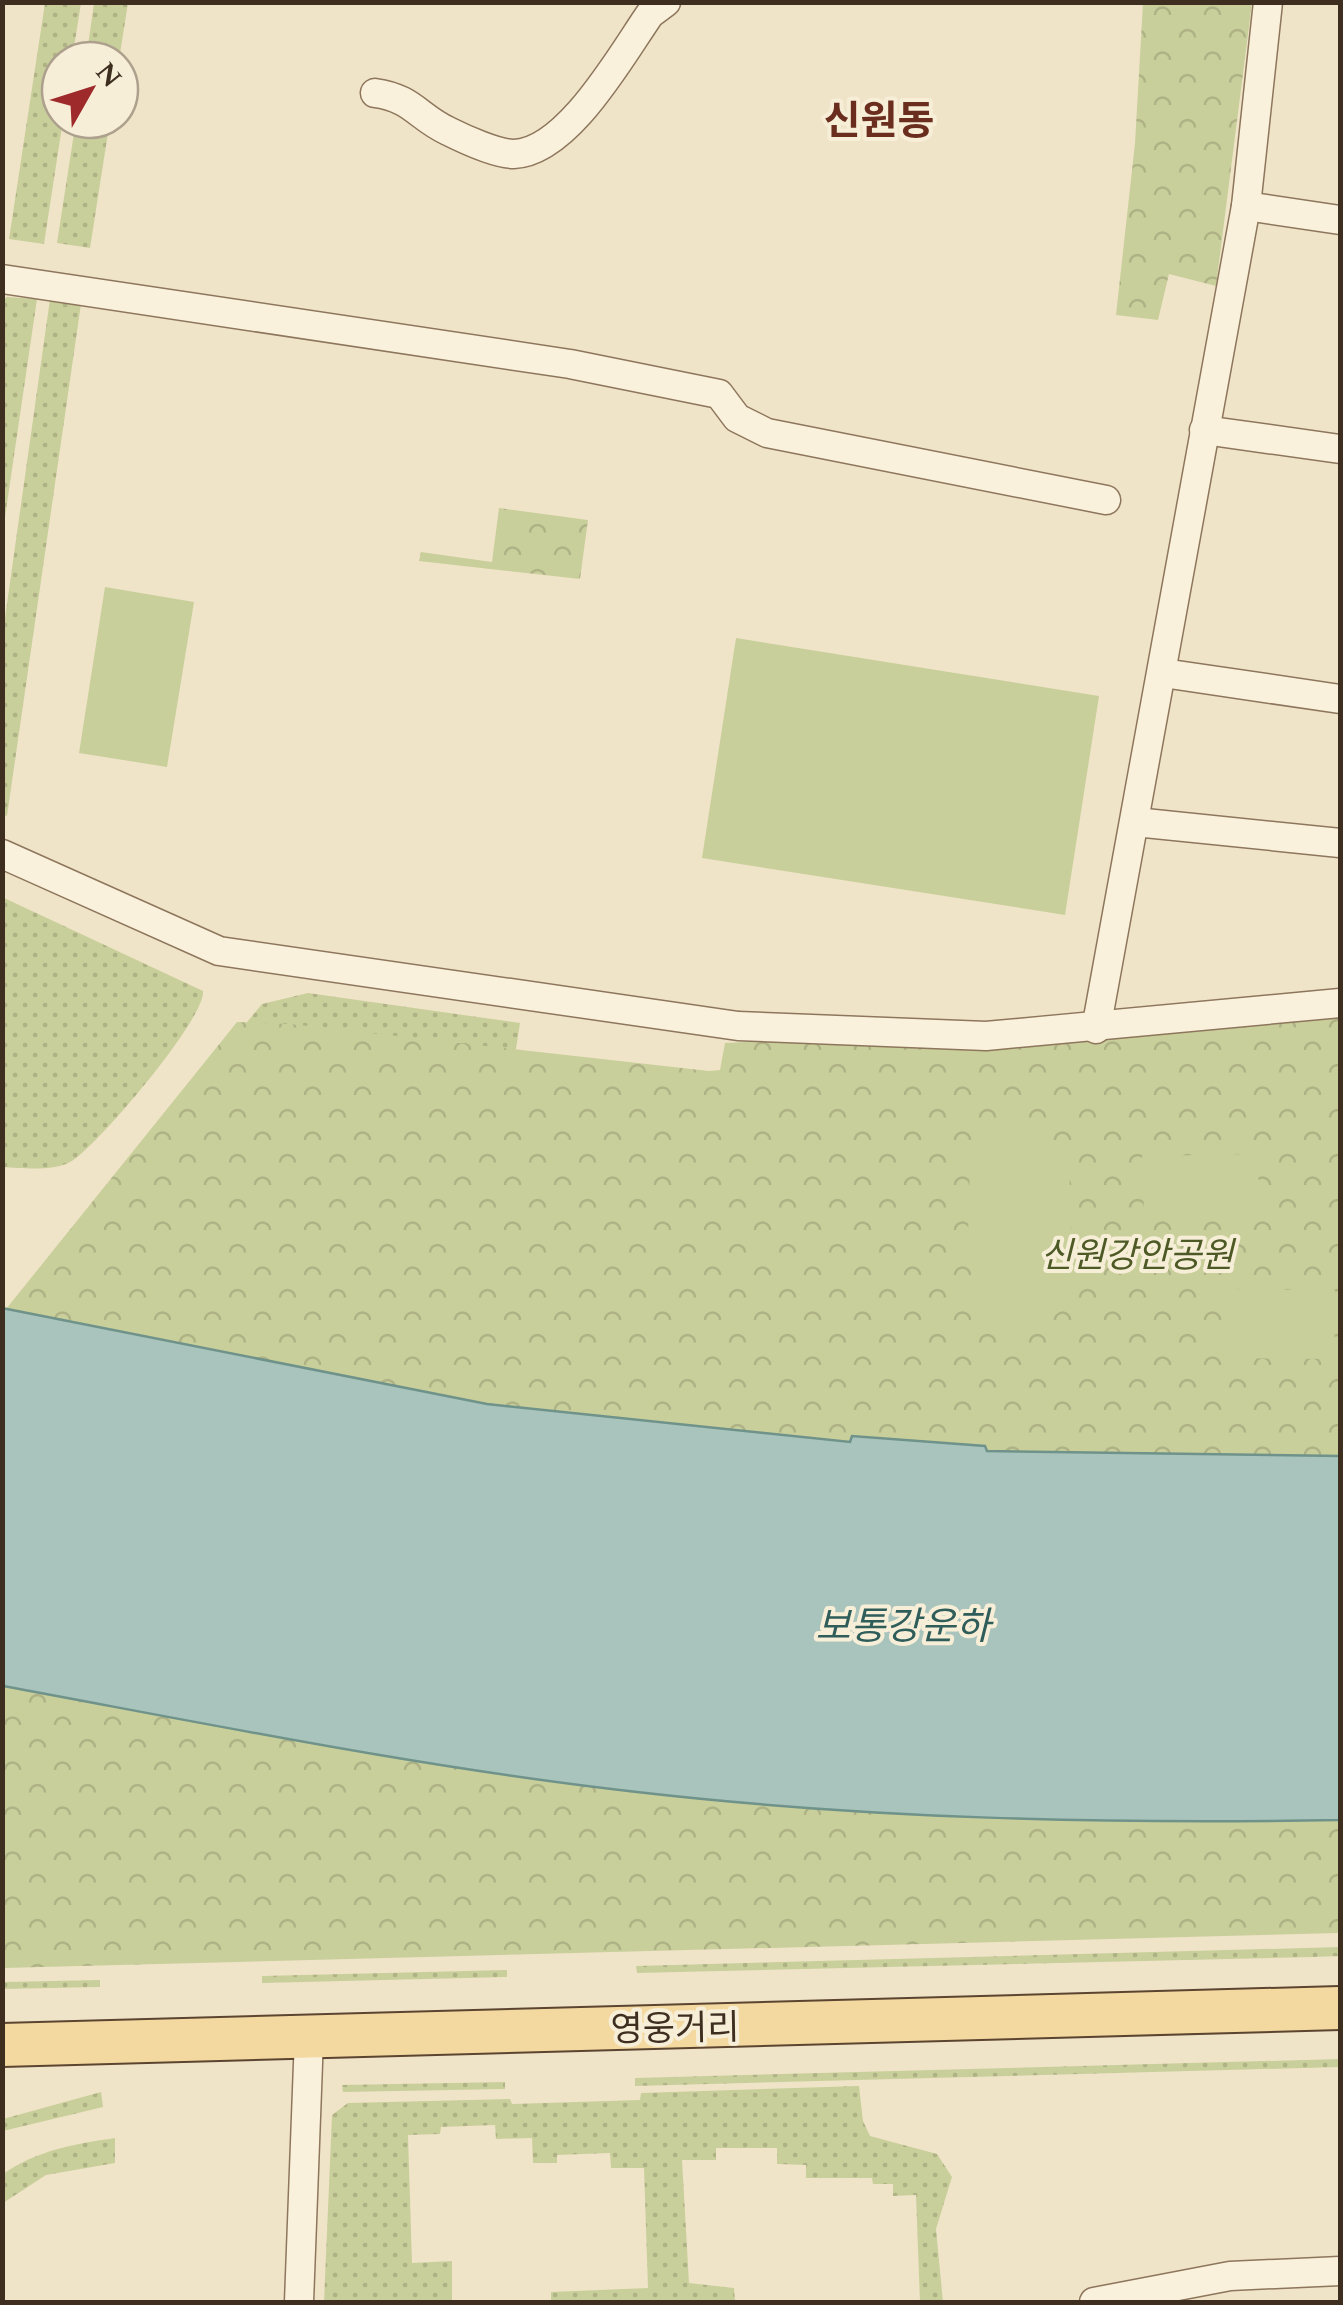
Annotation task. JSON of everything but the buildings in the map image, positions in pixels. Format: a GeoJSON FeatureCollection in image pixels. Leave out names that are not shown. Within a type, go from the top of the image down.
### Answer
{"type":"FeatureCollection","features":[{"type":"Feature","properties":{"kind":"main road","name":"영웅거리"},"geometry":{"type":"LineString","coordinates":[[5,2046],[1340,2008]]}},
{"type":"Feature","properties":{"kind":"street"},"geometry":{"type":"LineString","coordinates":[[375,93],[401,97],[446,131],[513,154],[541,144],[581,112],[650,14],[666,2]]}},
{"type":"Feature","properties":{"kind":"street"},"geometry":{"type":"LineString","coordinates":[[1096,1029],[1246,206],[1268,2]]}},
{"type":"Feature","properties":{"kind":"street"},"geometry":{"type":"LineString","coordinates":[[1246,206],[1340,220]]}},
{"type":"Feature","properties":{"kind":"street"},"geometry":{"type":"LineString","coordinates":[[2,279],[570,364],[682,386],[719,394],[737,418],[768,432],[1106,500]]}},
{"type":"Feature","properties":{"kind":"street"},"geometry":{"type":"LineString","coordinates":[[1204,430],[1340,449]]}},
{"type":"Feature","properties":{"kind":"street"},"geometry":{"type":"LineString","coordinates":[[1163,673],[1340,699]]}},
{"type":"Feature","properties":{"kind":"street"},"geometry":{"type":"LineString","coordinates":[[1135,822],[1340,843]]}},
{"type":"Feature","properties":{"kind":"street"},"geometry":{"type":"LineString","coordinates":[[2,854],[219,951],[738,1026],[986,1036],[1096,1029],[1340,1003]]}},
{"type":"Feature","properties":{"kind":"street"},"geometry":{"type":"LineString","coordinates":[[299,2302],[309,2037]]}},
{"type":"Feature","properties":{"kind":"street"},"geometry":{"type":"LineString","coordinates":[[1094,2302],[1230,2276],[1340,2270]]}},
{"type":"Feature","properties":{"kind":"green space"},"geometry":{"type":"Polygon","coordinates":[[[45,3],[81,3],[75,40],[40,40],[40,140],[60,140],[44,244],[9,239],[45,3]]]}},
{"type":"Feature","properties":{"kind":"green space"},"geometry":{"type":"Polygon","coordinates":[[[94,3],[128,3],[122,40],[89,40],[94,3]]]}},
{"type":"Feature","properties":{"kind":"green space"},"geometry":{"type":"Polygon","coordinates":[[[1143,3],[1252,3],[1216,286],[1169,274],[1158,320],[1116,315],[1135,143],[1143,3]]]}},
{"type":"Feature","properties":{"kind":"green space"},"geometry":{"type":"Polygon","coordinates":[[[73,140],[107,140],[90,248],[57,243],[73,140]]]}},
{"type":"Feature","properties":{"kind":"green space"},"geometry":{"type":"Polygon","coordinates":[[[7,297],[37,299],[3,531],[2,301],[7,297]]]}},
{"type":"Feature","properties":{"kind":"green space"},"geometry":{"type":"Polygon","coordinates":[[[50,299],[81,304],[7,816],[3,815],[3,632],[50,299]]]}},
{"type":"Feature","properties":{"kind":"green space"},"geometry":{"type":"Polygon","coordinates":[[[499,508],[588,520],[580,579],[419,561],[421,552],[492,562],[499,508]]]}},
{"type":"Feature","properties":{"kind":"green space"},"geometry":{"type":"Polygon","coordinates":[[[105,587],[194,602],[167,767],[79,753],[105,587]]]}},
{"type":"Feature","properties":{"kind":"green space"},"geometry":{"type":"Polygon","coordinates":[[[736,638],[1099,696],[1065,915],[702,858],[736,638]]]}},
{"type":"Feature","properties":{"kind":"green space"},"geometry":{"type":"Polygon","coordinates":[[[2,897],[203,991],[187,1027],[126,1107],[85,1150],[56,1167],[3,1167],[2,897]]]}},
{"type":"Feature","properties":{"kind":"green space"},"geometry":{"type":"Polygon","coordinates":[[[308,993],[520,1023],[512,1075],[238,1033],[262,1004],[308,993]]]}},
{"type":"Feature","properties":{"kind":"green space","name":"신원강안공원"},"geometry":{"type":"Polygon","coordinates":[[[1340,1013],[1340,1456],[986,1451],[985,1446],[852,1436],[850,1442],[487,1404],[6,1309],[237,1022],[290,1024],[709,1071],[720,1070],[725,1043],[1340,1013]]]}},
{"type":"Feature","properties":{"kind":"green space"},"geometry":{"type":"Polygon","coordinates":[[[1021,1127],[1050,1137],[1069,1159],[1072,1281],[1062,1310],[1038,1323],[1014,1326],[991,1317],[974,1296],[969,1196],[970,1175],[979,1146],[1003,1130],[1021,1127]]]}},
{"type":"Feature","properties":{"kind":"green space"},"geometry":{"type":"Polygon","coordinates":[[[1258,1154],[1259,1210],[1144,1212],[1142,1156],[1258,1154]]]}},
{"type":"Feature","properties":{"kind":"green space"},"geometry":{"type":"Polygon","coordinates":[[[1226,1289],[1335,1290],[1334,1359],[1226,1358],[1226,1289]]]}},
{"type":"Feature","properties":{"kind":"green space"},"geometry":{"type":"Polygon","coordinates":[[[2,1686],[398,1758],[557,1782],[725,1801],[988,1817],[1340,1820],[1340,1933],[3,1968],[2,1686]]]}},
{"type":"Feature","properties":{"kind":"green space"},"geometry":{"type":"Polygon","coordinates":[[[1340,1947],[1340,1956],[1313,1957],[637,1973],[636,1966],[1340,1947]]]}},
{"type":"Feature","properties":{"kind":"green space"},"geometry":{"type":"Polygon","coordinates":[[[507,1970],[507,1977],[262,1983],[262,1976],[507,1970]]]}},
{"type":"Feature","properties":{"kind":"green space"},"geometry":{"type":"Polygon","coordinates":[[[100,1980],[100,1987],[3,1989],[3,1982],[100,1980]]]}},
{"type":"Feature","properties":{"kind":"green space"},"geometry":{"type":"Polygon","coordinates":[[[1340,2059],[1340,2067],[635,2086],[635,2078],[1340,2059]]]}},
{"type":"Feature","properties":{"kind":"green space"},"geometry":{"type":"Polygon","coordinates":[[[505,2082],[505,2089],[343,2092],[342,2085],[505,2082]]]}},
{"type":"Feature","properties":{"kind":"green space"},"geometry":{"type":"Polygon","coordinates":[[[859,2086],[863,2121],[870,2136],[937,2154],[952,2177],[936,2229],[943,2302],[920,2302],[916,2195],[893,2196],[893,2184],[873,2184],[872,2178],[806,2178],[806,2165],[777,2164],[777,2148],[716,2148],[716,2160],[682,2160],[689,2283],[734,2288],[735,2302],[551,2302],[551,2292],[648,2288],[644,2168],[611,2168],[610,2153],[557,2155],[557,2163],[533,2163],[532,2138],[496,2139],[495,2125],[441,2127],[440,2134],[408,2135],[412,2263],[452,2261],[452,2301],[513,2302],[324,2302],[332,2115],[348,2103],[640,2100],[641,2093],[859,2086]]]}},
{"type":"Feature","properties":{"kind":"green space"},"geometry":{"type":"Polygon","coordinates":[[[101,2092],[103,2107],[3,2131],[3,2119],[101,2092]]]}},
{"type":"Feature","properties":{"kind":"green space"},"geometry":{"type":"Polygon","coordinates":[[[115,2138],[115,2163],[46,2175],[3,2203],[3,2174],[16,2166],[57,2149],[115,2138]]]}},
{"type":"Feature","properties":{"kind":"water","name":"보통강운하"},"geometry":{"type":"Polygon","coordinates":[[[2,1308],[487,1404],[850,1442],[852,1436],[985,1446],[987,1451],[1340,1456],[1340,1820],[988,1818],[725,1801],[557,1782],[398,1758],[3,1686],[2,1308]]]}},
{"type":"Feature","properties":{"kind":"district","name":"신원동"},"geometry":{"type":"Point","coordinates":[879,120]}}]}
